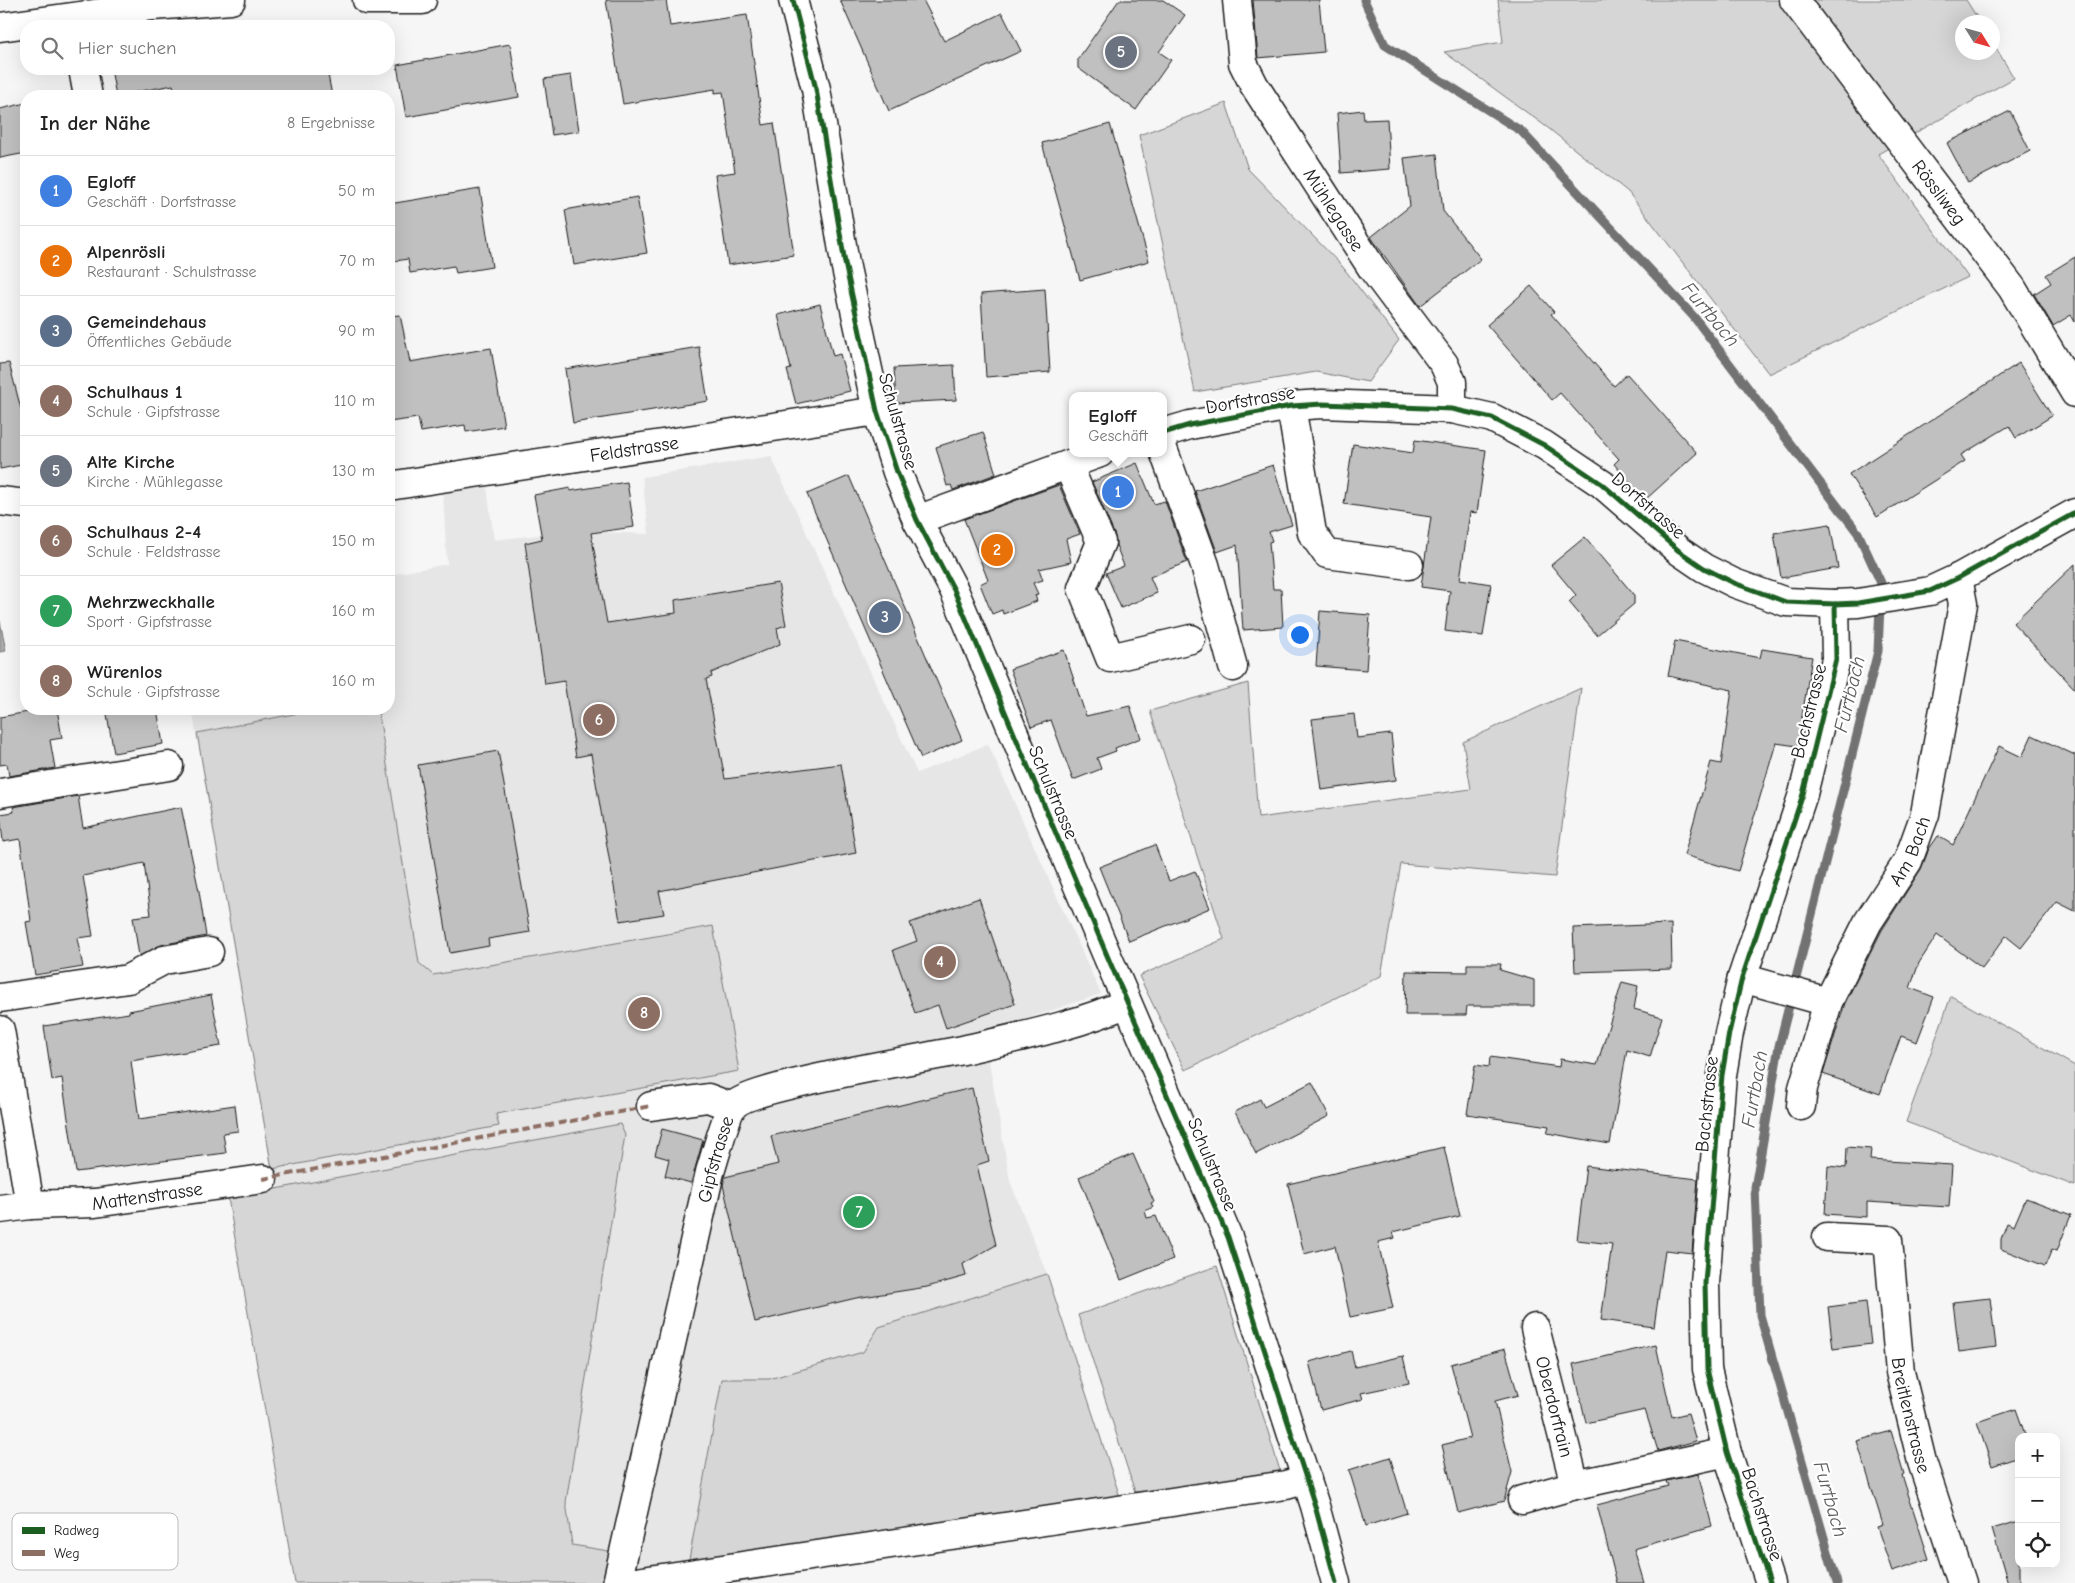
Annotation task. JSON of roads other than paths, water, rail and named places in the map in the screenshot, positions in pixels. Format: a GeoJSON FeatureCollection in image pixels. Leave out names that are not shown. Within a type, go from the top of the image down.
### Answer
{"type":"FeatureCollection","features":[{"type":"Feature","properties":{"kind":"street"},"geometry":{"type":"LineString","coordinates":[[81,20],[231,0]]}},
{"type":"Feature","properties":{"kind":"street"},"geometry":{"type":"LineString","coordinates":[[368,0],[422,0]]}},
{"type":"Feature","properties":{"kind":"street","name":"Schulstrasse"},"geometry":{"type":"LineString","coordinates":[[793,0],[816,89],[845,263],[878,411],[897,472],[917,520],[954,590],[1127,1003],[1228,1236],[1307,1479],[1336,1583]]}},
{"type":"Feature","properties":{"kind":"street","name":"Mühlegasse"},"geometry":{"type":"LineString","coordinates":[[1237,0],[1243,63],[1254,85],[1372,268],[1444,364],[1452,382],[1452,409]]}},
{"type":"Feature","properties":{"kind":"street","name":"Rössliweg"},"geometry":{"type":"LineString","coordinates":[[1794,0],[2012,288],[2075,393]]}},
{"type":"Feature","properties":{"kind":"street"},"geometry":{"type":"LineString","coordinates":[[0,28],[20,26]]}},
{"type":"Feature","properties":{"kind":"street"},"geometry":{"type":"LineString","coordinates":[[84,75],[87,90]]}},
{"type":"Feature","properties":{"kind":"street","name":"Dorfstrasse"},"geometry":{"type":"LineString","coordinates":[[1167,432],[1190,425],[1291,406],[1322,404],[1452,409],[1492,418],[1544,445],[1602,484],[1679,551],[1704,568],[1734,583],[1786,602],[1847,604],[1930,591],[1958,578],[2075,513]]}},
{"type":"Feature","properties":{"kind":"street"},"geometry":{"type":"LineString","coordinates":[[1291,406],[1312,533],[1327,554],[1409,565]]}},
{"type":"Feature","properties":{"kind":"street","name":"Feldstrasse"},"geometry":{"type":"LineString","coordinates":[[395,485],[878,411]]}},
{"type":"Feature","properties":{"kind":"street"},"geometry":{"type":"LineString","coordinates":[[917,520],[1088,457]]}},
{"type":"Feature","properties":{"kind":"street"},"geometry":{"type":"LineString","coordinates":[[1166,457],[1205,565],[1232,667]]}},
{"type":"Feature","properties":{"kind":"street"},"geometry":{"type":"LineString","coordinates":[[1068,464],[1101,542],[1082,588],[1110,658],[1191,639]]}},
{"type":"Feature","properties":{"kind":"street"},"geometry":{"type":"LineString","coordinates":[[0,501],[20,503]]}},
{"type":"Feature","properties":{"kind":"street","name":"Am Bach"},"geometry":{"type":"LineString","coordinates":[[1801,1106],[1803,1088],[1822,999],[1868,922],[1908,862],[1926,814],[1963,604],[1958,578]]}},
{"type":"Feature","properties":{"kind":"street","name":"Bachstrasse"},"geometry":{"type":"LineString","coordinates":[[1770,1583],[1727,1452],[1707,1369],[1705,1283],[1722,1075],[1754,981],[1836,659],[1847,604]]}},
{"type":"Feature","properties":{"kind":"street"},"geometry":{"type":"LineString","coordinates":[[0,793],[169,766]]}},
{"type":"Feature","properties":{"kind":"street"},"geometry":{"type":"LineString","coordinates":[[0,998],[128,979],[164,960],[209,952]]}},
{"type":"Feature","properties":{"kind":"street"},"geometry":{"type":"LineString","coordinates":[[1754,981],[1822,999]]}},
{"type":"Feature","properties":{"kind":"street","name":"Gipfstrasse"},"geometry":{"type":"LineString","coordinates":[[617,1583],[710,1172],[732,1107],[750,1096],[780,1087],[973,1047],[1097,1016],[1127,1003]]}},
{"type":"Feature","properties":{"kind":"street"},"geometry":{"type":"LineString","coordinates":[[0,1030],[30,1205]]}},
{"type":"Feature","properties":{"kind":"street"},"geometry":{"type":"LineString","coordinates":[[651,1106],[708,1098],[732,1107]]}},
{"type":"Feature","properties":{"kind":"street","name":"Mattenstrasse"},"geometry":{"type":"LineString","coordinates":[[0,1209],[30,1205],[95,1203],[263,1179]]}},
{"type":"Feature","properties":{"kind":"street","name":"Breitlenstrasse"},"geometry":{"type":"LineString","coordinates":[[1827,1238],[1888,1240],[1900,1372],[1922,1462],[1962,1583]]}},
{"type":"Feature","properties":{"kind":"street","name":"Oberdorfrain"},"geometry":{"type":"LineString","coordinates":[[1535,1328],[1575,1485]]}},
{"type":"Feature","properties":{"kind":"street"},"geometry":{"type":"LineString","coordinates":[[1522,1500],[1575,1485],[1727,1452]]}},
{"type":"Feature","properties":{"kind":"street"},"geometry":{"type":"LineString","coordinates":[[629,1583],[1276,1486],[1307,1479]]}},
{"type":"Feature","properties":{"kind":"waterway","name":"Furtbach"},"geometry":{"type":"LineString","coordinates":[[1364,0],[1385,45],[1521,131],[1694,317],[1858,533],[1881,583],[1878,651],[1779,1046],[1755,1188],[1760,1315],[1837,1583]]}},
{"type":"Feature","properties":{"kind":"place","name":"Alte Kirche"},"geometry":{"type":"Point","coordinates":[1121,52]}},
{"type":"Feature","properties":{"kind":"place","name":"Egloff"},"geometry":{"type":"Point","coordinates":[1118,492]}},
{"type":"Feature","properties":{"kind":"place","name":"Alpenrösli"},"geometry":{"type":"Point","coordinates":[997,550]}},
{"type":"Feature","properties":{"kind":"place","name":"Gemeindehaus"},"geometry":{"type":"Point","coordinates":[885,617]}},
{"type":"Feature","properties":{"kind":"place","name":"Schulhaus 2-4"},"geometry":{"type":"Point","coordinates":[599,720]}},
{"type":"Feature","properties":{"kind":"place","name":"Schulhaus 1"},"geometry":{"type":"Point","coordinates":[940,962]}},
{"type":"Feature","properties":{"kind":"place","name":"Würenlos"},"geometry":{"type":"Point","coordinates":[644,1013]}},
{"type":"Feature","properties":{"kind":"place","name":"Mehrzweckhalle"},"geometry":{"type":"Point","coordinates":[859,1212]}}]}
